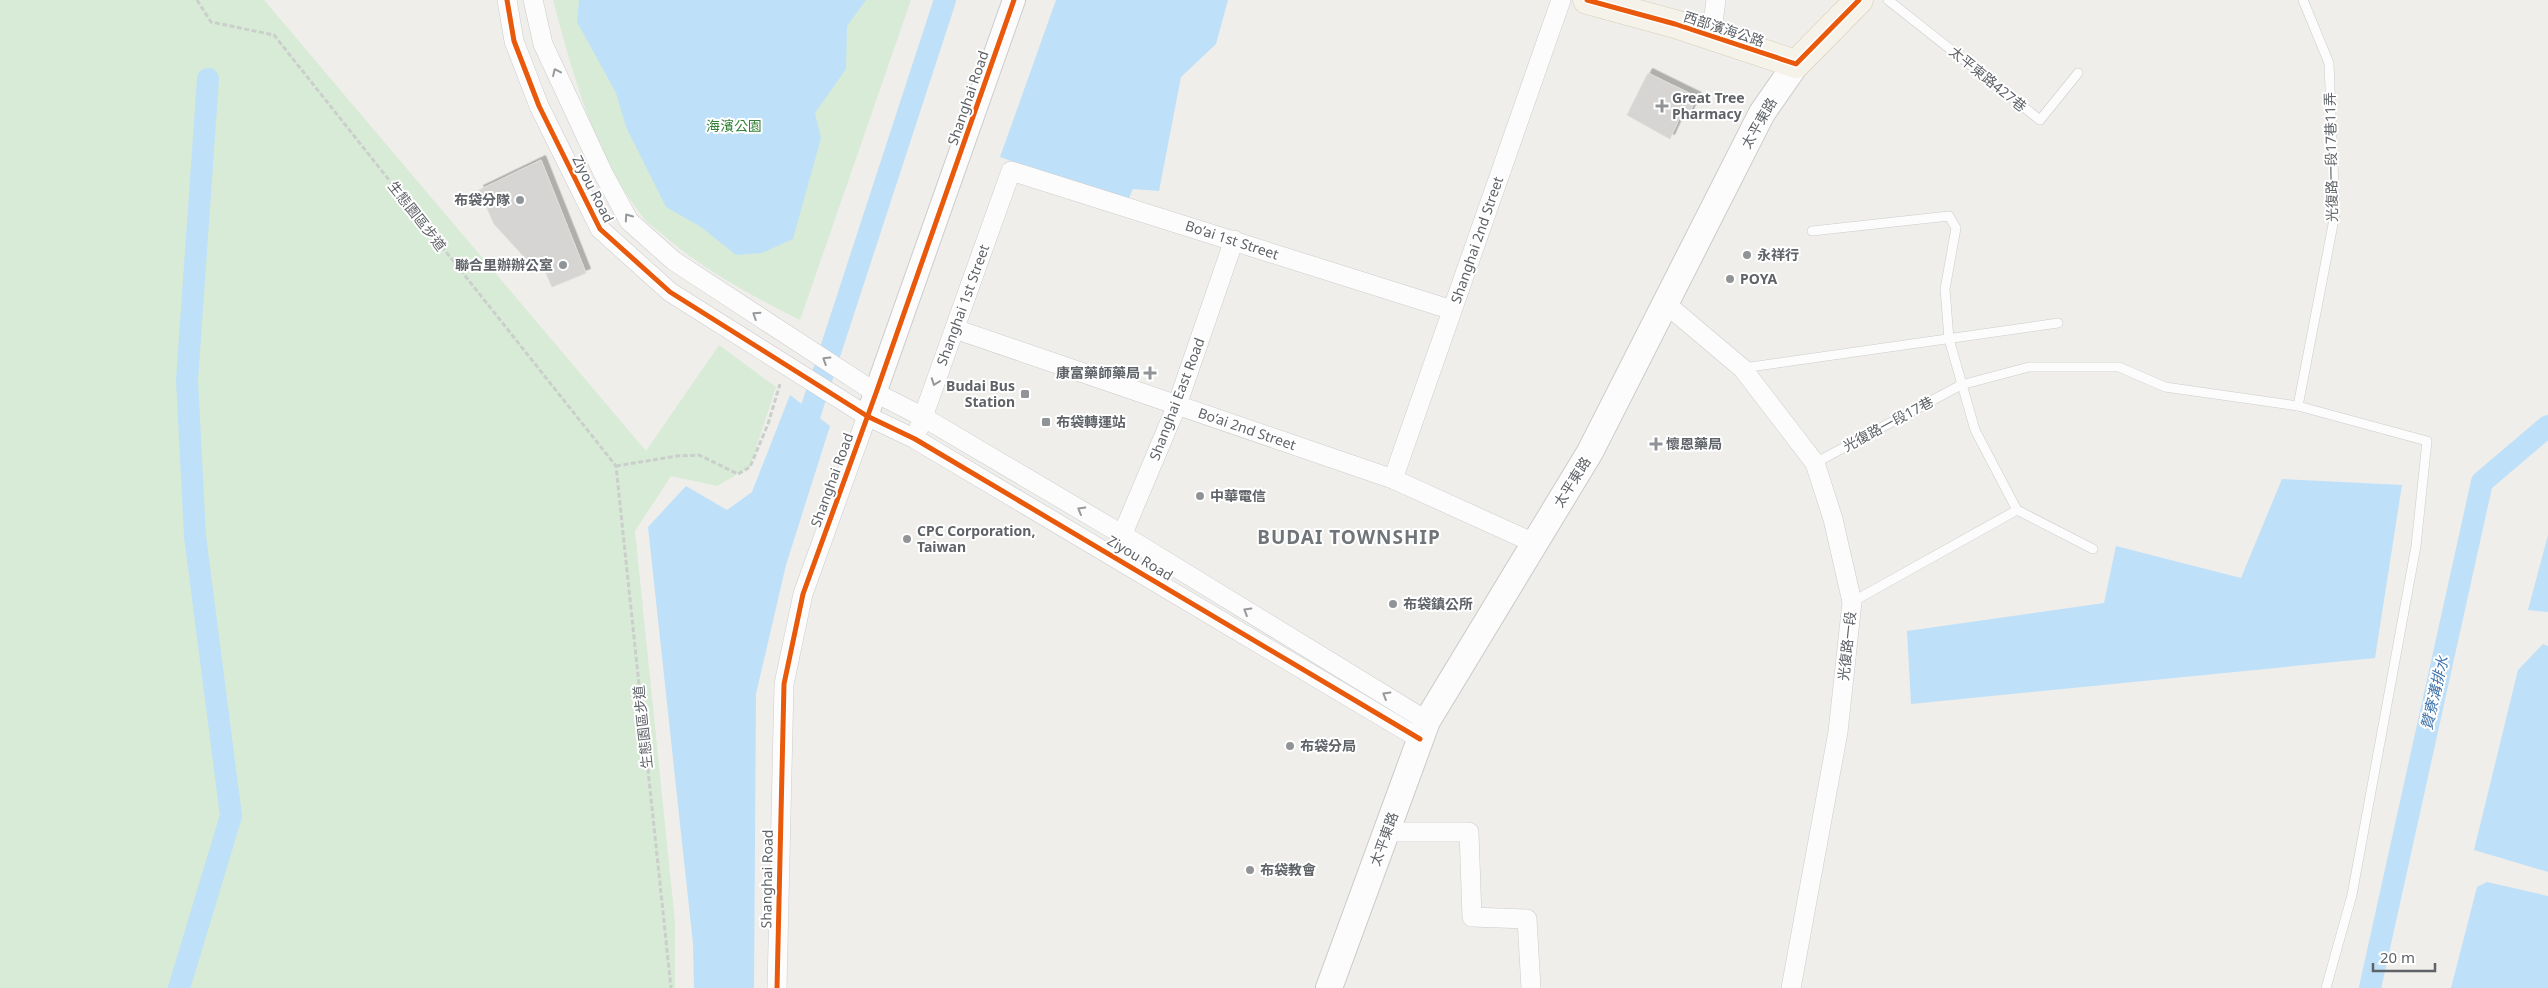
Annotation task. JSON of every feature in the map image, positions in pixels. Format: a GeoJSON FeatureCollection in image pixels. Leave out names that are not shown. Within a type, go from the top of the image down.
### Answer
{"type":"FeatureCollection","features":[{"type":"Feature","properties":{"kind":"main road","name":"西部濱海公路"},"geometry":{"type":"LineString","coordinates":[[1588,0],[1675,24],[1711,38],[1796,64]]}},
{"type":"Feature","properties":{"kind":"main road","name":"太平東路"},"geometry":{"type":"LineString","coordinates":[[1329,988],[1424,730],[1534,542],[1590,452],[1762,114],[1796,64],[1859,0]]}},
{"type":"Feature","properties":{"kind":"street","name":"Ziyou Road"},"geometry":{"type":"LineString","coordinates":[[507,0],[514,41],[539,106],[600,229],[670,292],[867,416],[915,439],[1113,555],[1424,730]]}},
{"type":"Feature","properties":{"kind":"street","name":"Ziyou Road"},"geometry":{"type":"LineString","coordinates":[[533,0],[543,44],[603,173],[629,221],[674,261],[876,393],[922,417],[1123,535],[1424,730]]}},
{"type":"Feature","properties":{"kind":"street","name":"Shanghai Road"},"geometry":{"type":"LineString","coordinates":[[777,988],[784,684],[803,594],[876,393],[1014,0]]}},
{"type":"Feature","properties":{"kind":"street","name":"Shanghai 2nd Street"},"geometry":{"type":"LineString","coordinates":[[1394,479],[1561,0]]}},
{"type":"Feature","properties":{"kind":"street"},"geometry":{"type":"LineString","coordinates":[[1711,38],[1716,0]]}},
{"type":"Feature","properties":{"kind":"street","name":"Bo’ai 1st Street"},"geometry":{"type":"LineString","coordinates":[[1011,171],[1452,310]]}},
{"type":"Feature","properties":{"kind":"street","name":"Shanghai 1st Street"},"geometry":{"type":"LineString","coordinates":[[915,439],[1011,171]]}},
{"type":"Feature","properties":{"kind":"street","name":"Shanghai East Road"},"geometry":{"type":"LineString","coordinates":[[1113,555],[1177,405],[1234,240]]}},
{"type":"Feature","properties":{"kind":"street","name":"光復路一段"},"geometry":{"type":"LineString","coordinates":[[1666,304],[1742,368],[1815,462],[1833,519],[1852,602],[1838,732],[1792,988]]}},
{"type":"Feature","properties":{"kind":"street","name":"Bo’ai 2nd Street"},"geometry":{"type":"LineString","coordinates":[[955,329],[1394,479],[1534,542]]}},
{"type":"Feature","properties":{"kind":"street"},"geometry":{"type":"LineString","coordinates":[[1386,832],[1469,832],[1472,917],[1527,919],[1531,988]]}},
{"type":"Feature","properties":{"kind":"lane","name":"太平東路427巷"},"geometry":{"type":"LineString","coordinates":[[1888,0],[2040,120],[2078,73]]}},
{"type":"Feature","properties":{"kind":"lane","name":"光復路一段17巷11弄"},"geometry":{"type":"LineString","coordinates":[[2298,406],[2335,214],[2329,62],[2303,0]]}},
{"type":"Feature","properties":{"kind":"lane"},"geometry":{"type":"LineString","coordinates":[[1812,231],[1949,216],[1956,228],[1945,289],[1948,339],[1975,430],[2017,510],[2093,549]]}},
{"type":"Feature","properties":{"kind":"lane"},"geometry":{"type":"LineString","coordinates":[[1742,368],[2058,323]]}},
{"type":"Feature","properties":{"kind":"lane","name":"光復路一段17巷"},"geometry":{"type":"LineString","coordinates":[[1815,462],[1961,386],[2029,367],[2119,367],[2165,387],[2298,406],[2427,441],[2410,575],[2352,895],[2326,988]]}},
{"type":"Feature","properties":{"kind":"lane"},"geometry":{"type":"LineString","coordinates":[[1852,602],[2017,510]]}},
{"type":"Feature","properties":{"kind":"path"},"geometry":{"type":"LineString","coordinates":[[616,466],[677,456],[699,455],[738,474],[750,468],[768,424],[786,365]]}},
{"type":"Feature","properties":{"kind":"green space"},"geometry":{"type":"Polygon","coordinates":[[[0,0],[264,0],[646,451],[719,345],[776,387],[750,467],[717,486],[671,476],[635,531],[675,922],[675,988],[0,988],[0,0]]]}},
{"type":"Feature","properties":{"kind":"green space","name":"海濱公園"},"geometry":{"type":"Polygon","coordinates":[[[553,0],[911,0],[800,320],[746,291],[694,259],[642,216],[625,192],[598,140],[577,85],[553,0]]]}},
{"type":"Feature","properties":{"kind":"water","name":"海濱公園"},"geometry":{"type":"Polygon","coordinates":[[[579,0],[866,0],[847,26],[846,69],[815,113],[821,138],[793,239],[762,253],[736,255],[701,227],[666,207],[626,127],[616,93],[577,22],[579,0]]]}},
{"type":"Feature","properties":{"kind":"water"},"geometry":{"type":"Polygon","coordinates":[[[1056,0],[1228,0],[1216,44],[1181,77],[1159,191],[1133,189],[1127,202],[1000,157],[1056,0]]]}},
{"type":"Feature","properties":{"kind":"water"},"geometry":{"type":"Polygon","coordinates":[[[790,395],[830,426],[786,565],[756,694],[754,988],[694,988],[693,944],[648,527],[686,486],[727,510],[752,492],[790,395]]]}},
{"type":"Feature","properties":{"kind":"water"},"geometry":{"type":"Polygon","coordinates":[[[2282,479],[2402,485],[2375,658],[1911,704],[1907,631],[2104,603],[2116,546],[2241,578],[2282,479]]]}},
{"type":"Feature","properties":{"kind":"water"},"geometry":{"type":"Polygon","coordinates":[[[2548,535],[2548,612],[2528,610],[2548,535]]]}},
{"type":"Feature","properties":{"kind":"water"},"geometry":{"type":"Polygon","coordinates":[[[2543,644],[2548,646],[2548,872],[2474,850],[2518,670],[2543,644]]]}},
{"type":"Feature","properties":{"kind":"water"},"geometry":{"type":"Polygon","coordinates":[[[2487,882],[2548,896],[2548,988],[2451,988],[2477,887],[2487,882]]]}},
{"type":"Feature","properties":{"kind":"building","name":"Great Tree Pharmacy"},"geometry":{"type":"Polygon","coordinates":[[[1648,73],[1697,97],[1686,120],[1680,117],[1670,139],[1627,115],[1648,73]]]}},
{"type":"Feature","properties":{"kind":"building","name":"布袋分隊"},"geometry":{"type":"Polygon","coordinates":[[[541,160],[586,273],[552,287],[539,257],[527,260],[494,224],[479,190],[541,160]]]}},
{"type":"Feature","properties":{"kind":"waterway"},"geometry":{"type":"LineString","coordinates":[[801,441],[945,0]]}},
{"type":"Feature","properties":{"kind":"waterway"},"geometry":{"type":"LineString","coordinates":[[179,988],[231,816],[195,536],[187,380],[208,79]]}},
{"type":"Feature","properties":{"kind":"waterway","name":"贊寮溝排水"},"geometry":{"type":"LineString","coordinates":[[2370,988],[2482,482],[2548,426]]}},
{"type":"Feature","properties":{"kind":"cycle path"},"geometry":{"type":"LineString","coordinates":[[507,0],[514,41],[539,106],[600,229],[670,292],[867,416],[915,439],[1420,739]]}},
{"type":"Feature","properties":{"kind":"cycle path"},"geometry":{"type":"LineString","coordinates":[[777,988],[784,684],[803,594],[876,393],[1014,0]]}},
{"type":"Feature","properties":{"kind":"cycle path"},"geometry":{"type":"LineString","coordinates":[[1587,0],[1675,24],[1796,64],[1859,0]]}},
{"type":"Feature","properties":{"kind":"place","name":"Great Tree Pharmacy"},"geometry":{"type":"Point","coordinates":[1662,106]}},
{"type":"Feature","properties":{"kind":"place","name":"布袋分隊"},"geometry":{"type":"Point","coordinates":[520,200]}},
{"type":"Feature","properties":{"kind":"place","name":"永祥行"},"geometry":{"type":"Point","coordinates":[1747,255]}},
{"type":"Feature","properties":{"kind":"place","name":"聯合里辦辦公室"},"geometry":{"type":"Point","coordinates":[563,265]}},
{"type":"Feature","properties":{"kind":"place","name":"POYA"},"geometry":{"type":"Point","coordinates":[1730,279]}},
{"type":"Feature","properties":{"kind":"place","name":"康富藥師藥局"},"geometry":{"type":"Point","coordinates":[1150,373]}},
{"type":"Feature","properties":{"kind":"place","name":"Budai Bus Station"},"geometry":{"type":"Point","coordinates":[1025,394]}},
{"type":"Feature","properties":{"kind":"place","name":"布袋轉運站"},"geometry":{"type":"Point","coordinates":[1046,422]}},
{"type":"Feature","properties":{"kind":"place","name":"懷恩藥局"},"geometry":{"type":"Point","coordinates":[1656,444]}},
{"type":"Feature","properties":{"kind":"place","name":"中華電信"},"geometry":{"type":"Point","coordinates":[1200,496]}},
{"type":"Feature","properties":{"kind":"place","name":"CPC Corporation, Taiwan"},"geometry":{"type":"Point","coordinates":[907,539]}},
{"type":"Feature","properties":{"kind":"place","name":"布袋鎮公所"},"geometry":{"type":"Point","coordinates":[1393,604]}},
{"type":"Feature","properties":{"kind":"place","name":"布袋分局"},"geometry":{"type":"Point","coordinates":[1290,746]}},
{"type":"Feature","properties":{"kind":"place","name":"布袋教會"},"geometry":{"type":"Point","coordinates":[1250,870]}},
{"type":"Feature","properties":{"kind":"district","name":"BUDAI TOWNSHIP"},"geometry":{"type":"Point","coordinates":[1349,537]}}]}
